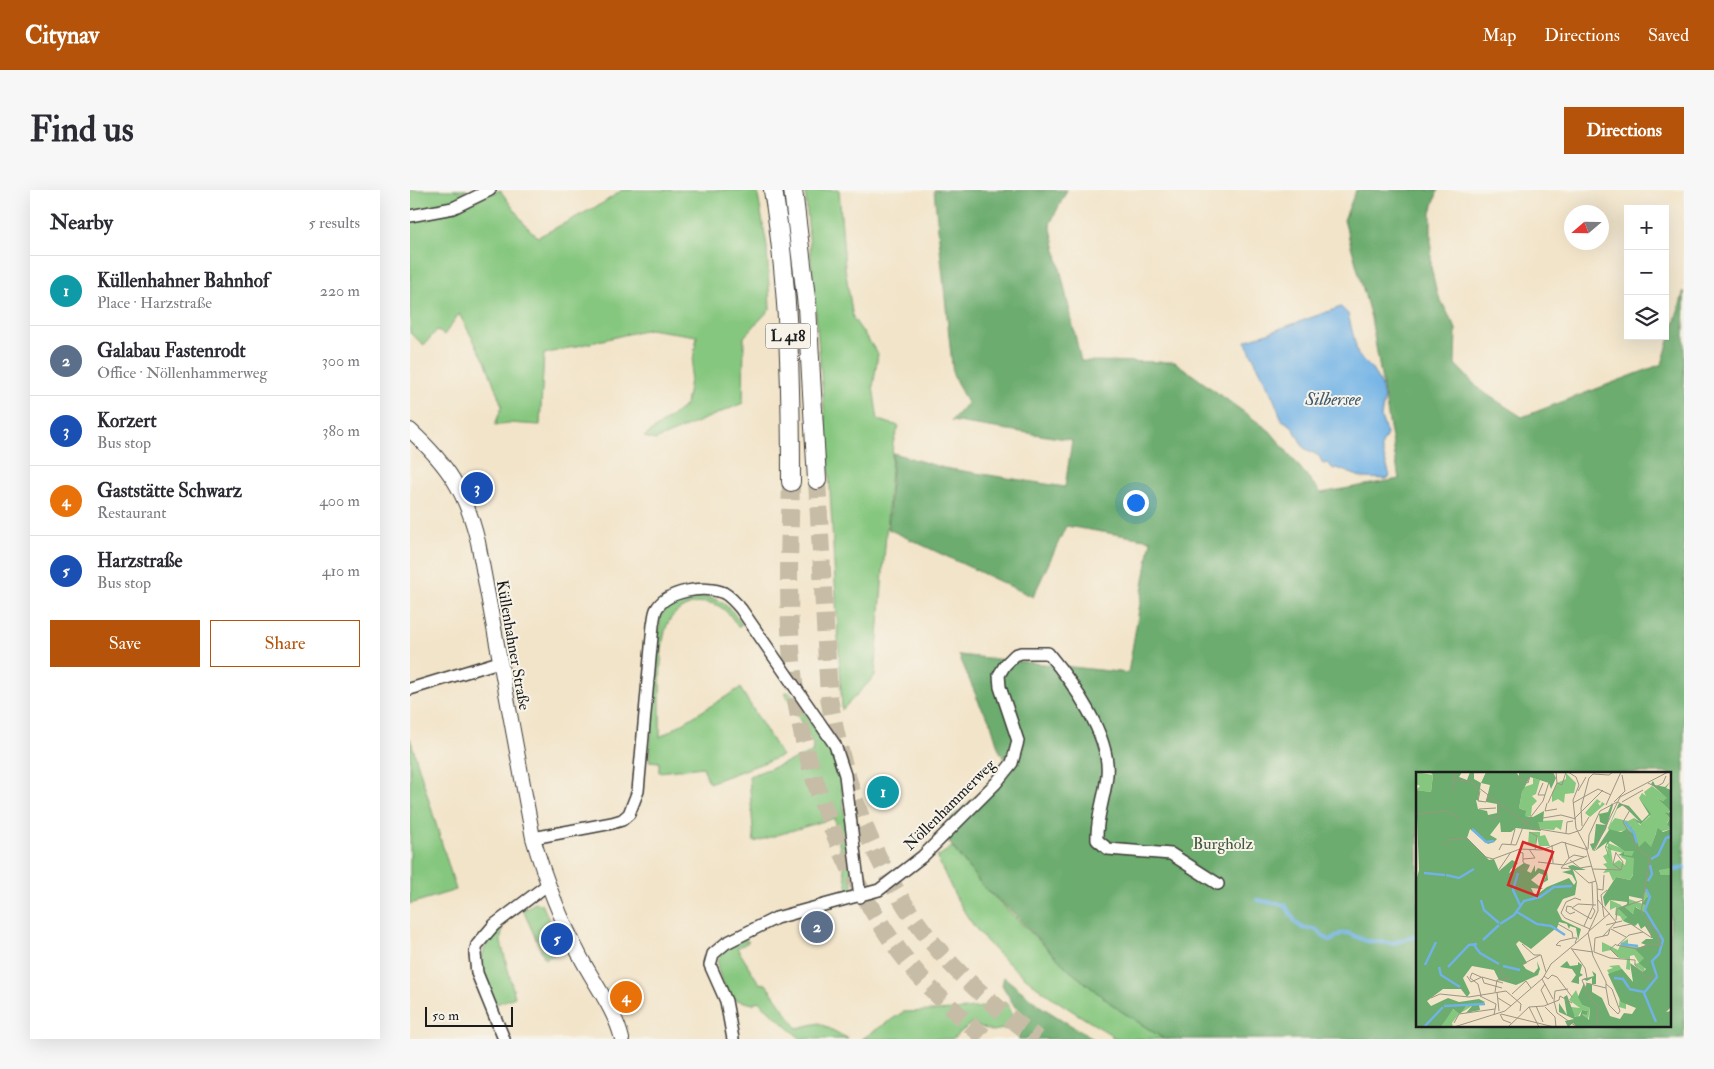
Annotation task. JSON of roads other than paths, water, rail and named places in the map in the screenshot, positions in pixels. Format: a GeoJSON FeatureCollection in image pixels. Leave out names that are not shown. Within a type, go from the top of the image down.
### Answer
{"type":"FeatureCollection","features":[{"type":"Feature","properties":{"kind":"highway","name":"L 418"},"geometry":{"type":"LineString","coordinates":[[773,190],[788,311],[791,482]]}},
{"type":"Feature","properties":{"kind":"highway","name":"L 418"},"geometry":{"type":"LineString","coordinates":[[793,190],[807,306],[817,480]]}},
{"type":"Feature","properties":{"kind":"street"},"geometry":{"type":"LineString","coordinates":[[410,216],[453,208],[490,190]]}},
{"type":"Feature","properties":{"kind":"street","name":"Küllenhahner Straße"},"geometry":{"type":"LineString","coordinates":[[410,430],[449,470],[467,504],[479,550],[533,838],[547,885],[579,954],[615,1020],[622,1039]]}},
{"type":"Feature","properties":{"kind":"street"},"geometry":{"type":"LineString","coordinates":[[533,838],[612,823],[622,820],[630,814],[634,806],[640,774],[653,625],[656,610],[663,602],[678,594],[694,590],[713,590],[730,597],[741,609],[835,744],[845,775],[860,897]]}},
{"type":"Feature","properties":{"kind":"street","name":"Nöllenhammerweg"},"geometry":{"type":"LineString","coordinates":[[733,1039],[726,1001],[710,965],[712,954],[741,934],[776,918],[860,897],[879,890],[923,856],[996,783],[1012,763],[1018,741],[1000,687],[999,675],[1015,655],[1032,651],[1048,653],[1063,671],[1091,717],[1104,747],[1107,774],[1096,822],[1098,840],[1108,848],[1172,854],[1218,884]]}},
{"type":"Feature","properties":{"kind":"street"},"geometry":{"type":"LineString","coordinates":[[410,689],[499,662]]}},
{"type":"Feature","properties":{"kind":"street"},"geometry":{"type":"LineString","coordinates":[[504,1039],[477,973],[475,954],[477,945],[494,925],[547,885]]}},
{"type":"Feature","properties":{"kind":"water","name":"Silbersee"},"geometry":{"type":"Polygon","coordinates":[[[1341,307],[1348,314],[1358,355],[1371,368],[1381,384],[1384,400],[1381,417],[1387,434],[1381,447],[1390,476],[1387,479],[1363,478],[1337,468],[1333,469],[1328,463],[1323,464],[1319,456],[1304,448],[1292,426],[1282,420],[1273,397],[1245,341],[1341,307]]]}},
{"type":"Feature","properties":{"kind":"waterway"},"geometry":{"type":"LineString","coordinates":[[1672,871],[1684,868]]}},
{"type":"Feature","properties":{"kind":"waterway"},"geometry":{"type":"LineString","coordinates":[[1257,900],[1285,905],[1297,924],[1303,928],[1315,929],[1330,941],[1340,934],[1348,933],[1366,941],[1392,943],[1416,937]]}},
{"type":"Feature","properties":{"kind":"tunnel"},"geometry":{"type":"LineString","coordinates":[[817,480],[829,697],[844,766],[867,833],[900,897],[942,954],[988,999],[1038,1039]]}},
{"type":"Feature","properties":{"kind":"tunnel"},"geometry":{"type":"LineString","coordinates":[[791,482],[789,594],[791,650],[803,739],[825,810],[856,881],[895,945],[932,990],[987,1039]]}},
{"type":"Feature","properties":{"kind":"place","name":"Korzert"},"geometry":{"type":"Point","coordinates":[477,488]}},
{"type":"Feature","properties":{"kind":"place","name":"Küllenhahner Bahnhof"},"geometry":{"type":"Point","coordinates":[883,792]}},
{"type":"Feature","properties":{"kind":"place","name":"Galabau Fastenrodt"},"geometry":{"type":"Point","coordinates":[817,927]}},
{"type":"Feature","properties":{"kind":"place","name":"Harzstraße"},"geometry":{"type":"Point","coordinates":[557,939]}},
{"type":"Feature","properties":{"kind":"place","name":"Gaststätte Schwarz"},"geometry":{"type":"Point","coordinates":[626,997]}},
{"type":"Feature","properties":{"kind":"park label","name":"Burgholz"},"geometry":{"type":"Point","coordinates":[1223,843]}}]}
